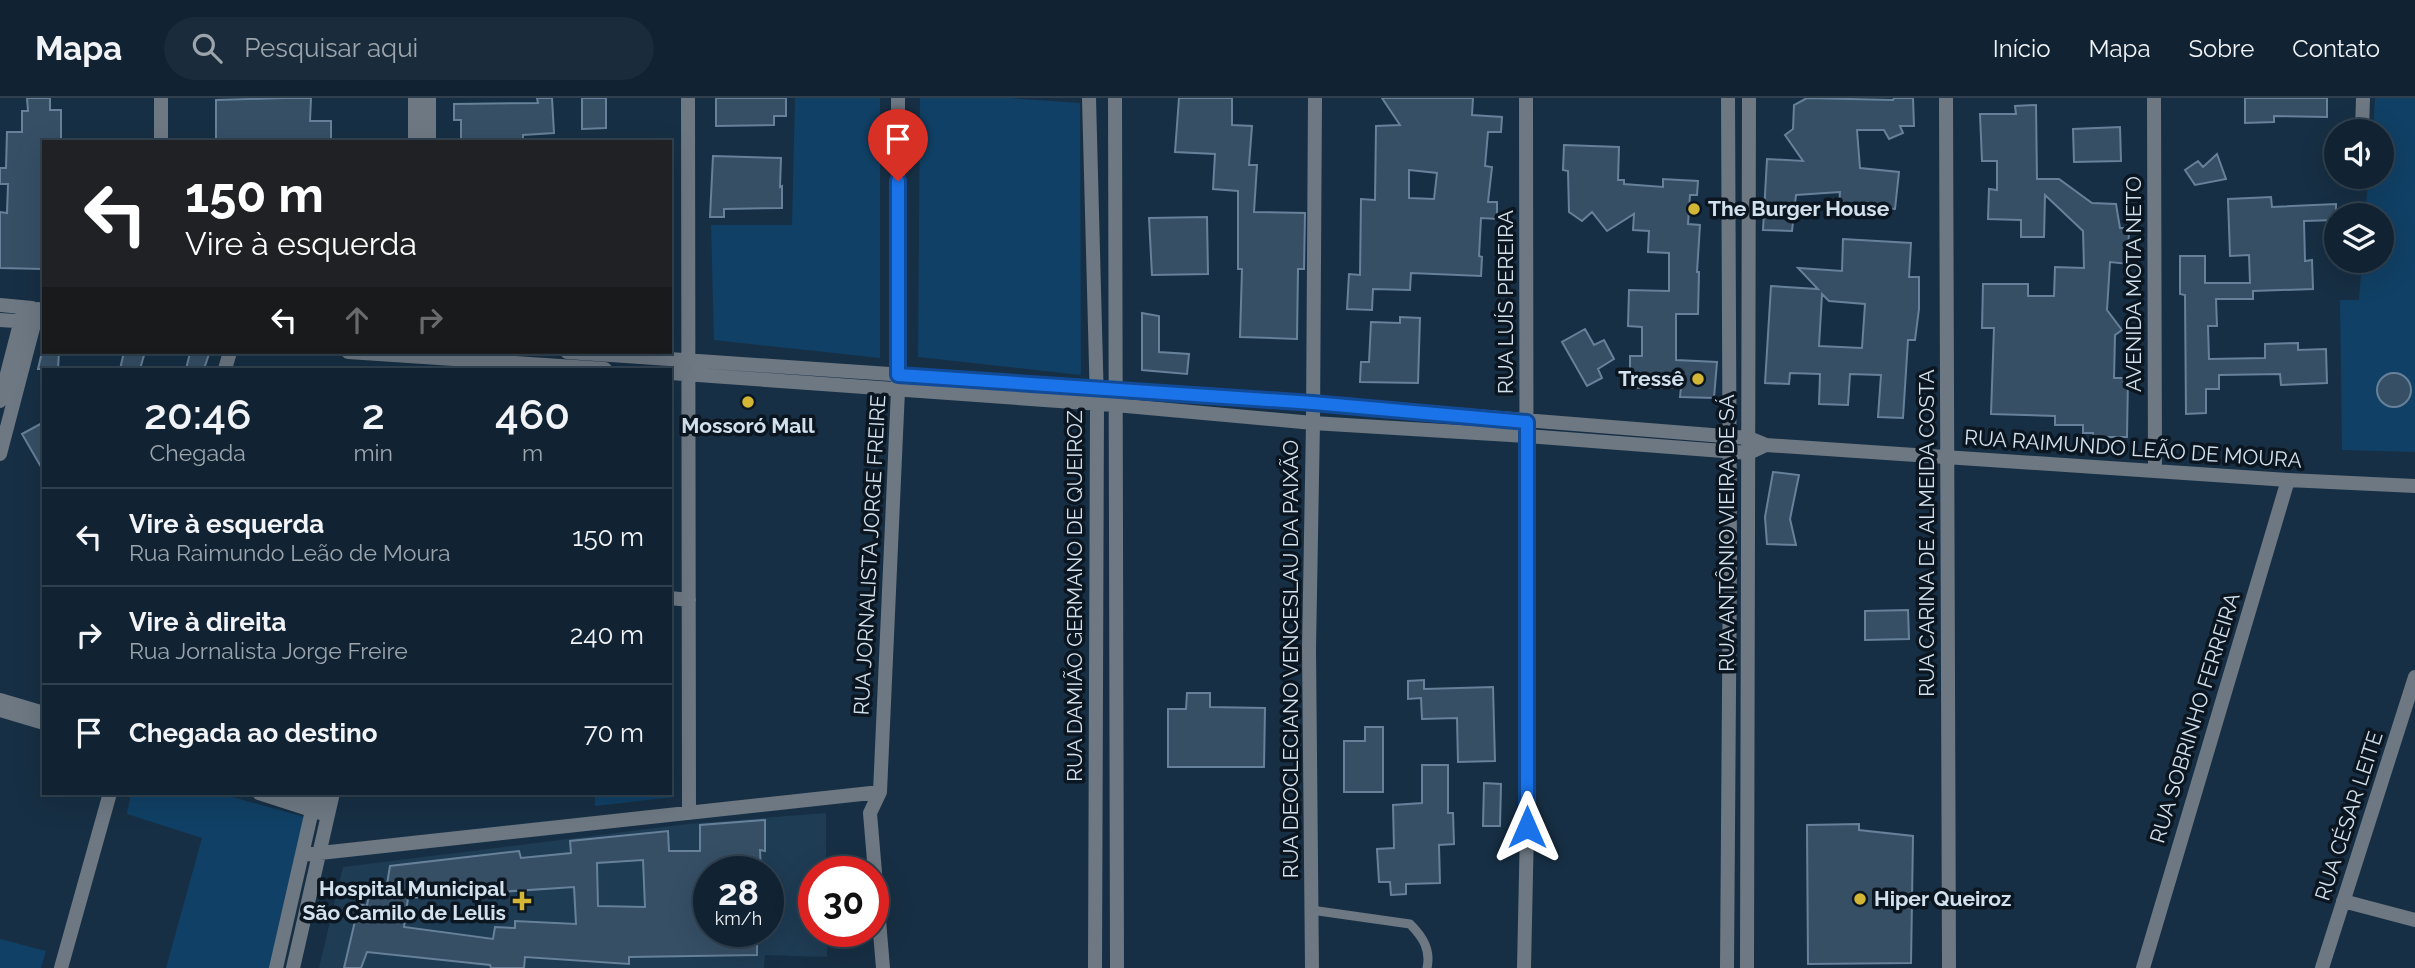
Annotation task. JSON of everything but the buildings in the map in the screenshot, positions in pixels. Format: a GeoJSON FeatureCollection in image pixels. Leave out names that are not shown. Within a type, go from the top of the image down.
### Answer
{"type":"FeatureCollection","features":[{"type":"Feature","properties":{"kind":"street"},"geometry":{"type":"LineString","coordinates":[[161,98],[161,140]]}},
{"type":"Feature","properties":{"kind":"street"},"geometry":{"type":"LineString","coordinates":[[415,98],[415,140]]}},
{"type":"Feature","properties":{"kind":"street"},"geometry":{"type":"LineString","coordinates":[[429,98],[429,140]]}},
{"type":"Feature","properties":{"kind":"street"},"geometry":{"type":"LineString","coordinates":[[688,98],[689,813]]}},
{"type":"Feature","properties":{"kind":"street","name":"RUA JORNALISTA JORGE FREIRE"},"geometry":{"type":"LineString","coordinates":[[883,968],[870,813],[880,792],[898,382],[898,98]]}},
{"type":"Feature","properties":{"kind":"street","name":"RUA DAMIÃO GERMANO DE QUEIROZ"},"geometry":{"type":"LineString","coordinates":[[1089,98],[1097,397],[1095,968]]}},
{"type":"Feature","properties":{"kind":"street","name":"RUA DAMIÃO GERMANO DE QUEIROZ"},"geometry":{"type":"LineString","coordinates":[[1115,98],[1117,968]]}},
{"type":"Feature","properties":{"kind":"street","name":"RUA DEOCLECIANO VENCESLAU DA PAIXÃO"},"geometry":{"type":"LineString","coordinates":[[1312,968],[1308,649],[1313,424],[1315,98]]}},
{"type":"Feature","properties":{"kind":"street","name":"RUA LUÍS PEREIRA"},"geometry":{"type":"LineString","coordinates":[[1524,968],[1527,799],[1526,98]]}},
{"type":"Feature","properties":{"kind":"street","name":"RUA ANTÔNIO VIEIRA DE SÁ"},"geometry":{"type":"LineString","coordinates":[[1727,968],[1728,98]]}},
{"type":"Feature","properties":{"kind":"street","name":"RUA ANTÔNIO VIEIRA DE SÁ"},"geometry":{"type":"LineString","coordinates":[[1747,968],[1749,98]]}},
{"type":"Feature","properties":{"kind":"street","name":"RUA CARINA DE ALMEIDA COSTA"},"geometry":{"type":"LineString","coordinates":[[1946,98],[1949,968]]}},
{"type":"Feature","properties":{"kind":"street","name":"AVENIDA MOTA NETO"},"geometry":{"type":"LineString","coordinates":[[2154,98],[2155,470]]}},
{"type":"Feature","properties":{"kind":"street"},"geometry":{"type":"LineString","coordinates":[[2362,119],[2363,98]]}},
{"type":"Feature","properties":{"kind":"street"},"geometry":{"type":"LineString","coordinates":[[0,306],[34,316]]}},
{"type":"Feature","properties":{"kind":"street"},"geometry":{"type":"LineString","coordinates":[[0,320],[34,316]]}},
{"type":"Feature","properties":{"kind":"street"},"geometry":{"type":"LineString","coordinates":[[0,401],[34,316]]}},
{"type":"Feature","properties":{"kind":"street"},"geometry":{"type":"LineString","coordinates":[[0,454],[34,316]]}},
{"type":"Feature","properties":{"kind":"street"},"geometry":{"type":"LineString","coordinates":[[366,354],[584,368]]}},
{"type":"Feature","properties":{"kind":"street","name":"RUA RAIMUNDO LEÃO DE MOURA"},"geometry":{"type":"LineString","coordinates":[[583,354],[689,367],[1097,397],[1313,403],[1527,429],[1729,444],[1749,453],[1766,445]]}},
{"type":"Feature","properties":{"kind":"street","name":"RUA RAIMUNDO LEÃO DE MOURA"},"geometry":{"type":"LineString","coordinates":[[672,372],[689,367]]}},
{"type":"Feature","properties":{"kind":"street","name":"RUA RAIMUNDO LEÃO DE MOURA"},"geometry":{"type":"LineString","coordinates":[[1116,398],[1313,424],[1527,429]]}},
{"type":"Feature","properties":{"kind":"street","name":"RUA RAIMUNDO LEÃO DE MOURA"},"geometry":{"type":"LineString","coordinates":[[1729,444],[1749,438],[1766,445],[2415,486]]}},
{"type":"Feature","properties":{"kind":"street","name":"RUA SOBRINHO FERREIRA"},"geometry":{"type":"LineString","coordinates":[[2143,968],[2288,480]]}},
{"type":"Feature","properties":{"kind":"street"},"geometry":{"type":"LineString","coordinates":[[672,598],[689,600]]}},
{"type":"Feature","properties":{"kind":"street","name":"RUA CÉSAR LEITE"},"geometry":{"type":"LineString","coordinates":[[2322,968],[2343,901],[2408,724],[2414,681]]}},
{"type":"Feature","properties":{"kind":"street"},"geometry":{"type":"LineString","coordinates":[[1094,698],[1116,698]]}},
{"type":"Feature","properties":{"kind":"street"},"geometry":{"type":"LineString","coordinates":[[0,699],[42,712]]}},
{"type":"Feature","properties":{"kind":"street"},"geometry":{"type":"LineString","coordinates":[[0,710],[42,722]]}},
{"type":"Feature","properties":{"kind":"street"},"geometry":{"type":"LineString","coordinates":[[302,855],[880,792]]}},
{"type":"Feature","properties":{"kind":"street"},"geometry":{"type":"LineString","coordinates":[[61,968],[109,795]]}},
{"type":"Feature","properties":{"kind":"street"},"geometry":{"type":"LineString","coordinates":[[273,795],[330,804],[293,968]]}},
{"type":"Feature","properties":{"kind":"street"},"geometry":{"type":"LineString","coordinates":[[276,968],[314,801]]}},
{"type":"Feature","properties":{"kind":"street"},"geometry":{"type":"LineString","coordinates":[[2343,901],[2415,920]]}},
{"type":"Feature","properties":{"kind":"lane"},"geometry":{"type":"LineString","coordinates":[[1311,910],[1410,924],[1428,948],[1427,968]]}},
{"type":"Feature","properties":{"kind":"shaded area"},"geometry":{"type":"Polygon","coordinates":[[[795,98],[880,98],[880,358],[714,340],[711,225],[792,225],[795,98]]]}},
{"type":"Feature","properties":{"kind":"shaded area"},"geometry":{"type":"Polygon","coordinates":[[[920,98],[1010,98],[1080,103],[1081,375],[918,357],[920,98]]]}},
{"type":"Feature","properties":{"kind":"shaded area"},"geometry":{"type":"Polygon","coordinates":[[[2375,98],[2415,98],[2415,452],[2342,450],[2340,300],[2359,300],[2361,273],[2394,273],[2394,203],[2366,203],[2367,189],[2394,189],[2394,119],[2374,119],[2375,98]]]}},
{"type":"Feature","properties":{"kind":"shaded area"},"geometry":{"type":"Polygon","coordinates":[[[672,596],[674,797],[595,806],[595,795],[672,795],[672,596]]]}},
{"type":"Feature","properties":{"kind":"shaded area"},"geometry":{"type":"Polygon","coordinates":[[[131,795],[225,795],[308,818],[272,968],[166,968],[202,838],[127,814],[131,795]]]}},
{"type":"Feature","properties":{"kind":"shaded area","name":"Hospital Municipal São Camilo de Lellis"},"geometry":{"type":"Polygon","coordinates":[[[826,813],[826,856],[798,856],[798,947],[827,947],[827,957],[765,955],[764,968],[319,968],[343,867],[687,824],[826,813]]]}},
{"type":"Feature","properties":{"kind":"shaded area"},"geometry":{"type":"Polygon","coordinates":[[[0,939],[46,951],[41,968],[0,968],[0,939]]]}},
{"type":"Feature","properties":{"kind":"place","name":"The Burger House"},"geometry":{"type":"Point","coordinates":[1694,209]}},
{"type":"Feature","properties":{"kind":"place","name":"Tressê"},"geometry":{"type":"Point","coordinates":[1698,379]}},
{"type":"Feature","properties":{"kind":"place","name":"Mossoró Mall"},"geometry":{"type":"Point","coordinates":[748,402]}},
{"type":"Feature","properties":{"kind":"place","name":"Hiper Queiroz"},"geometry":{"type":"Point","coordinates":[1860,899]}},
{"type":"Feature","properties":{"kind":"place","name":"Hospital Municipal São Camilo de Lellis"},"geometry":{"type":"Point","coordinates":[522,901]}},
{"type":"Feature","properties":{"kind":"route"},"geometry":{"type":"LineString","coordinates":[[898,181],[898,375],[1313,403],[1527,422],[1527,827]]}}]}
